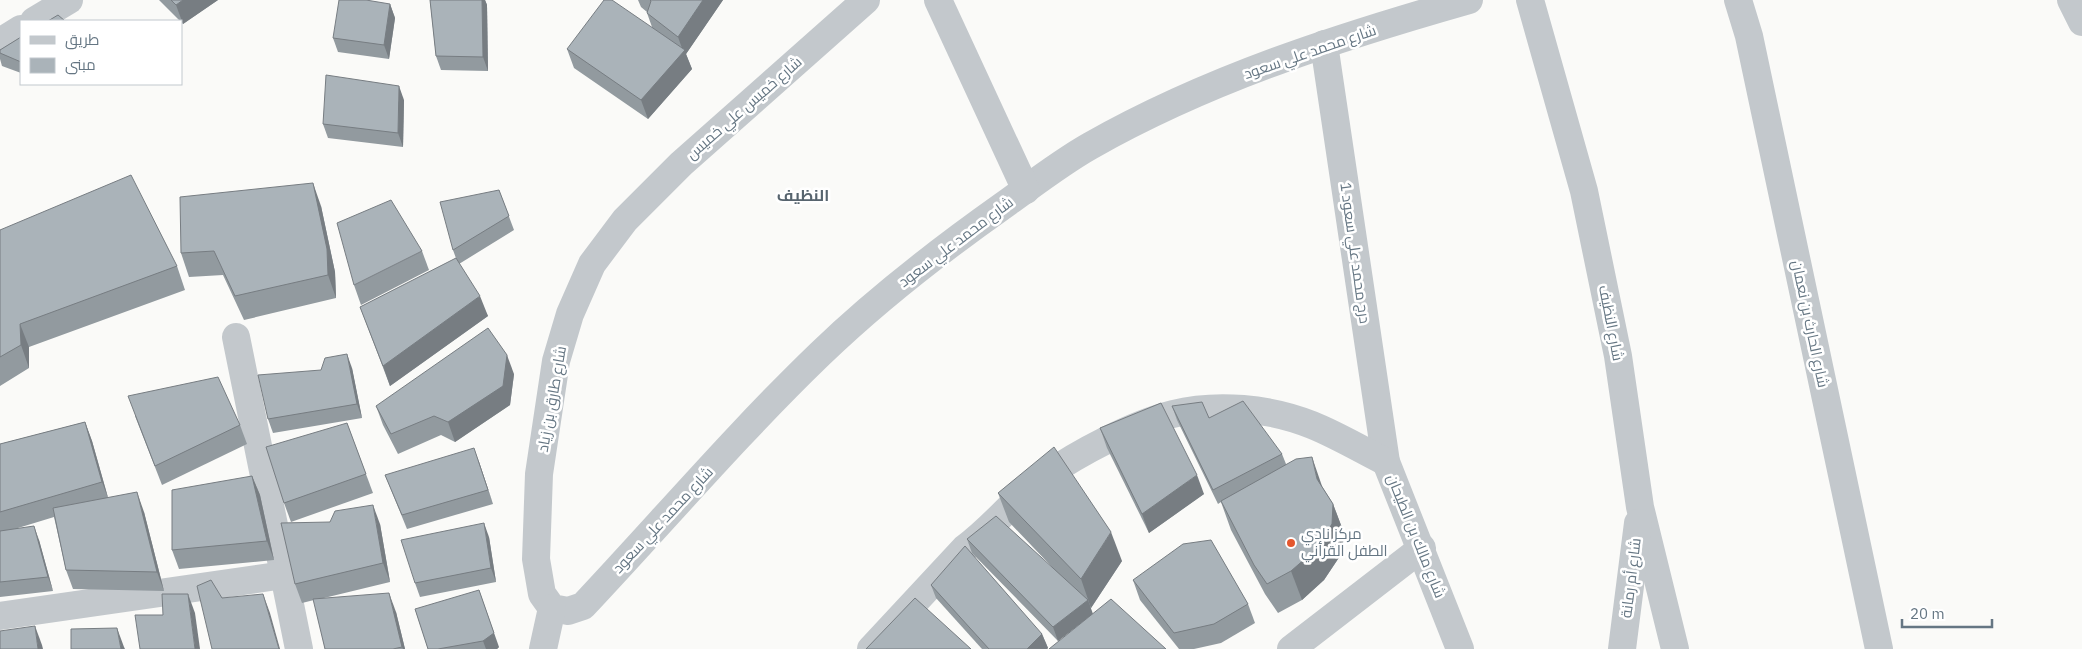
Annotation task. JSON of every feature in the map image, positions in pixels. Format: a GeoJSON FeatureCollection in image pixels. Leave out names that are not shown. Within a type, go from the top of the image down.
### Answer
{"type":"FeatureCollection","features":[{"type":"Feature","properties":{"kind":"street"},"geometry":{"type":"LineString","coordinates":[[36,20],[69,0]]}},
{"type":"Feature","properties":{"kind":"street","name":"شارع خميس علي خميس"},"geometry":{"type":"LineString","coordinates":[[624,220],[681,164],[866,0]]}},
{"type":"Feature","properties":{"kind":"street"},"geometry":{"type":"LineString","coordinates":[[938,0],[1026,190]]}},
{"type":"Feature","properties":{"kind":"street","name":"شارع محمد علي سعود"},"geometry":{"type":"LineString","coordinates":[[547,601],[568,611],[583,606],[759,415],[820,353],[893,289],[954,240],[1088,147],[1186,97],[1324,44],[1469,0]]}},
{"type":"Feature","properties":{"kind":"street","name":"شارع النظيف"},"geometry":{"type":"LineString","coordinates":[[1530,0],[1584,191],[1618,356],[1640,507],[1675,649]]}},
{"type":"Feature","properties":{"kind":"street","name":"شارع الحارث بن نعمان"},"geometry":{"type":"LineString","coordinates":[[1738,0],[1749,36],[1879,649]]}},
{"type":"Feature","properties":{"kind":"street"},"geometry":{"type":"LineString","coordinates":[[2070,0],[2082,22]]}},
{"type":"Feature","properties":{"kind":"street"},"geometry":{"type":"LineString","coordinates":[[0,42],[20,30]]}},
{"type":"Feature","properties":{"kind":"street","name":"درج محمد علي سعود 1"},"geometry":{"type":"LineString","coordinates":[[1324,44],[1386,462]]}},
{"type":"Feature","properties":{"kind":"street","name":"شارع طارق بن زياد"},"geometry":{"type":"LineString","coordinates":[[543,649],[547,601],[536,559],[539,474],[556,361],[570,314],[592,264],[624,220]]}},
{"type":"Feature","properties":{"kind":"street"},"geometry":{"type":"LineString","coordinates":[[236,337],[299,649]]}},
{"type":"Feature","properties":{"kind":"street","name":"شارع مالك بن الطيحان"},"geometry":{"type":"LineString","coordinates":[[871,649],[965,548],[980,537],[1044,478],[1113,437],[1174,414],[1221,408],[1272,413],[1312,425],[1386,462],[1422,548],[1460,649]]}},
{"type":"Feature","properties":{"kind":"street","name":"شارع أم رمانة"},"geometry":{"type":"LineString","coordinates":[[1622,649],[1640,507]]}},
{"type":"Feature","properties":{"kind":"street"},"geometry":{"type":"LineString","coordinates":[[1291,649],[1422,548]]}},
{"type":"Feature","properties":{"kind":"street"},"geometry":{"type":"LineString","coordinates":[[0,616],[284,575]]}},
{"type":"Feature","properties":{"kind":"building"},"geometry":{"type":"Polygon","coordinates":[[[171,0],[183,0],[176,5],[171,0]]]}},
{"type":"Feature","properties":{"kind":"building"},"geometry":{"type":"Polygon","coordinates":[[[339,0],[366,0],[390,4],[384,45],[333,38],[339,0]]]}},
{"type":"Feature","properties":{"kind":"building"},"geometry":{"type":"Polygon","coordinates":[[[430,0],[482,0],[483,57],[436,56],[430,0]]]}},
{"type":"Feature","properties":{"kind":"building"},"geometry":{"type":"Polygon","coordinates":[[[604,0],[612,0],[685,50],[641,100],[567,49],[604,0]]]}},
{"type":"Feature","properties":{"kind":"building"},"geometry":{"type":"Polygon","coordinates":[[[650,0],[703,0],[678,37],[647,13],[650,0]]]}},
{"type":"Feature","properties":{"kind":"building"},"geometry":{"type":"Polygon","coordinates":[[[58,15],[64,20],[50,20],[58,15]]]}},
{"type":"Feature","properties":{"kind":"building"},"geometry":{"type":"Polygon","coordinates":[[[20,38],[20,62],[0,53],[0,50],[20,38]]]}},
{"type":"Feature","properties":{"kind":"building"},"geometry":{"type":"Polygon","coordinates":[[[326,75],[399,86],[398,133],[323,124],[326,75]]]}},
{"type":"Feature","properties":{"kind":"building"},"geometry":{"type":"Polygon","coordinates":[[[131,175],[177,266],[20,324],[21,345],[0,357],[0,230],[131,175]]]}},
{"type":"Feature","properties":{"kind":"building"},"geometry":{"type":"Polygon","coordinates":[[[313,183],[327,249],[328,275],[235,296],[214,251],[181,253],[180,197],[313,183]]]}},
{"type":"Feature","properties":{"kind":"building"},"geometry":{"type":"Polygon","coordinates":[[[499,190],[509,216],[453,250],[440,202],[499,190]]]}},
{"type":"Feature","properties":{"kind":"building"},"geometry":{"type":"Polygon","coordinates":[[[391,200],[422,251],[354,285],[337,223],[391,200]]]}},
{"type":"Feature","properties":{"kind":"building"},"geometry":{"type":"Polygon","coordinates":[[[456,258],[480,296],[383,366],[360,307],[456,258]]]}},
{"type":"Feature","properties":{"kind":"building"},"geometry":{"type":"Polygon","coordinates":[[[488,328],[507,355],[503,386],[448,422],[434,416],[391,434],[376,406],[488,328]]]}},
{"type":"Feature","properties":{"kind":"building"},"geometry":{"type":"Polygon","coordinates":[[[347,354],[357,404],[268,419],[258,375],[321,370],[325,358],[347,354]]]}},
{"type":"Feature","properties":{"kind":"building"},"geometry":{"type":"Polygon","coordinates":[[[218,377],[240,425],[155,466],[128,396],[218,377]]]}},
{"type":"Feature","properties":{"kind":"building"},"geometry":{"type":"Polygon","coordinates":[[[1243,401],[1282,454],[1213,490],[1172,406],[1202,402],[1209,418],[1243,401]]]}},
{"type":"Feature","properties":{"kind":"building"},"geometry":{"type":"Polygon","coordinates":[[[1161,403],[1197,475],[1142,514],[1100,428],[1161,403]]]}},
{"type":"Feature","properties":{"kind":"building"},"geometry":{"type":"Polygon","coordinates":[[[85,422],[102,482],[0,512],[0,444],[85,422]]]}},
{"type":"Feature","properties":{"kind":"building"},"geometry":{"type":"Polygon","coordinates":[[[347,423],[366,474],[284,503],[266,447],[347,423]]]}},
{"type":"Feature","properties":{"kind":"building"},"geometry":{"type":"Polygon","coordinates":[[[1054,447],[1111,532],[1081,579],[998,493],[1054,447]]]}},
{"type":"Feature","properties":{"kind":"building"},"geometry":{"type":"Polygon","coordinates":[[[474,448],[488,490],[402,515],[385,475],[474,448]]]}},
{"type":"Feature","properties":{"kind":"building","name":"مركز نادي الطفل القرأني"},"geometry":{"type":"Polygon","coordinates":[[[1312,457],[1317,479],[1333,504],[1332,524],[1314,551],[1291,571],[1267,584],[1254,565],[1221,501],[1296,459],[1312,457]]]}},
{"type":"Feature","properties":{"kind":"building"},"geometry":{"type":"Polygon","coordinates":[[[252,476],[267,541],[172,550],[172,490],[252,476]]]}},
{"type":"Feature","properties":{"kind":"building"},"geometry":{"type":"Polygon","coordinates":[[[137,492],[157,572],[66,570],[53,508],[137,492]]]}},
{"type":"Feature","properties":{"kind":"building"},"geometry":{"type":"Polygon","coordinates":[[[373,505],[383,563],[295,584],[281,523],[330,522],[335,511],[373,505]]]}},
{"type":"Feature","properties":{"kind":"building"},"geometry":{"type":"Polygon","coordinates":[[[996,516],[1088,600],[1053,627],[967,539],[996,516]]]}},
{"type":"Feature","properties":{"kind":"building"},"geometry":{"type":"Polygon","coordinates":[[[484,523],[491,568],[415,583],[401,540],[484,523]]]}},
{"type":"Feature","properties":{"kind":"building"},"geometry":{"type":"Polygon","coordinates":[[[34,526],[48,577],[0,582],[0,531],[34,526]]]}},
{"type":"Feature","properties":{"kind":"building"},"geometry":{"type":"Polygon","coordinates":[[[1211,540],[1248,604],[1214,624],[1174,633],[1133,580],[1183,544],[1211,540]]]}},
{"type":"Feature","properties":{"kind":"building"},"geometry":{"type":"Polygon","coordinates":[[[965,546],[1042,634],[1027,649],[989,649],[931,585],[965,546]]]}},
{"type":"Feature","properties":{"kind":"building"},"geometry":{"type":"Polygon","coordinates":[[[211,580],[222,598],[263,594],[279,649],[212,649],[197,586],[211,580]]]}},
{"type":"Feature","properties":{"kind":"building"},"geometry":{"type":"Polygon","coordinates":[[[479,590],[494,633],[483,641],[428,649],[415,609],[479,590]]]}},
{"type":"Feature","properties":{"kind":"building"},"geometry":{"type":"Polygon","coordinates":[[[389,593],[402,647],[393,649],[325,649],[313,599],[389,593]]]}},
{"type":"Feature","properties":{"kind":"building"},"geometry":{"type":"Polygon","coordinates":[[[162,594],[188,594],[195,649],[140,649],[135,615],[163,615],[162,594]]]}},
{"type":"Feature","properties":{"kind":"building"},"geometry":{"type":"Polygon","coordinates":[[[915,598],[971,649],[866,649],[915,598]]]}},
{"type":"Feature","properties":{"kind":"building"},"geometry":{"type":"Polygon","coordinates":[[[1111,599],[1166,649],[1049,649],[1111,599]]]}},
{"type":"Feature","properties":{"kind":"building"},"geometry":{"type":"Polygon","coordinates":[[[35,626],[38,649],[0,649],[0,631],[35,626]]]}},
{"type":"Feature","properties":{"kind":"building"},"geometry":{"type":"Polygon","coordinates":[[[117,628],[121,649],[71,649],[71,629],[117,628]]]}},
{"type":"Feature","properties":{"kind":"place","name":"مركز نادي الطفل القرأني"},"geometry":{"type":"Point","coordinates":[1291,543]}},
{"type":"Feature","properties":{"kind":"district","name":"النظيف"},"geometry":{"type":"Point","coordinates":[803,195]}}]}
